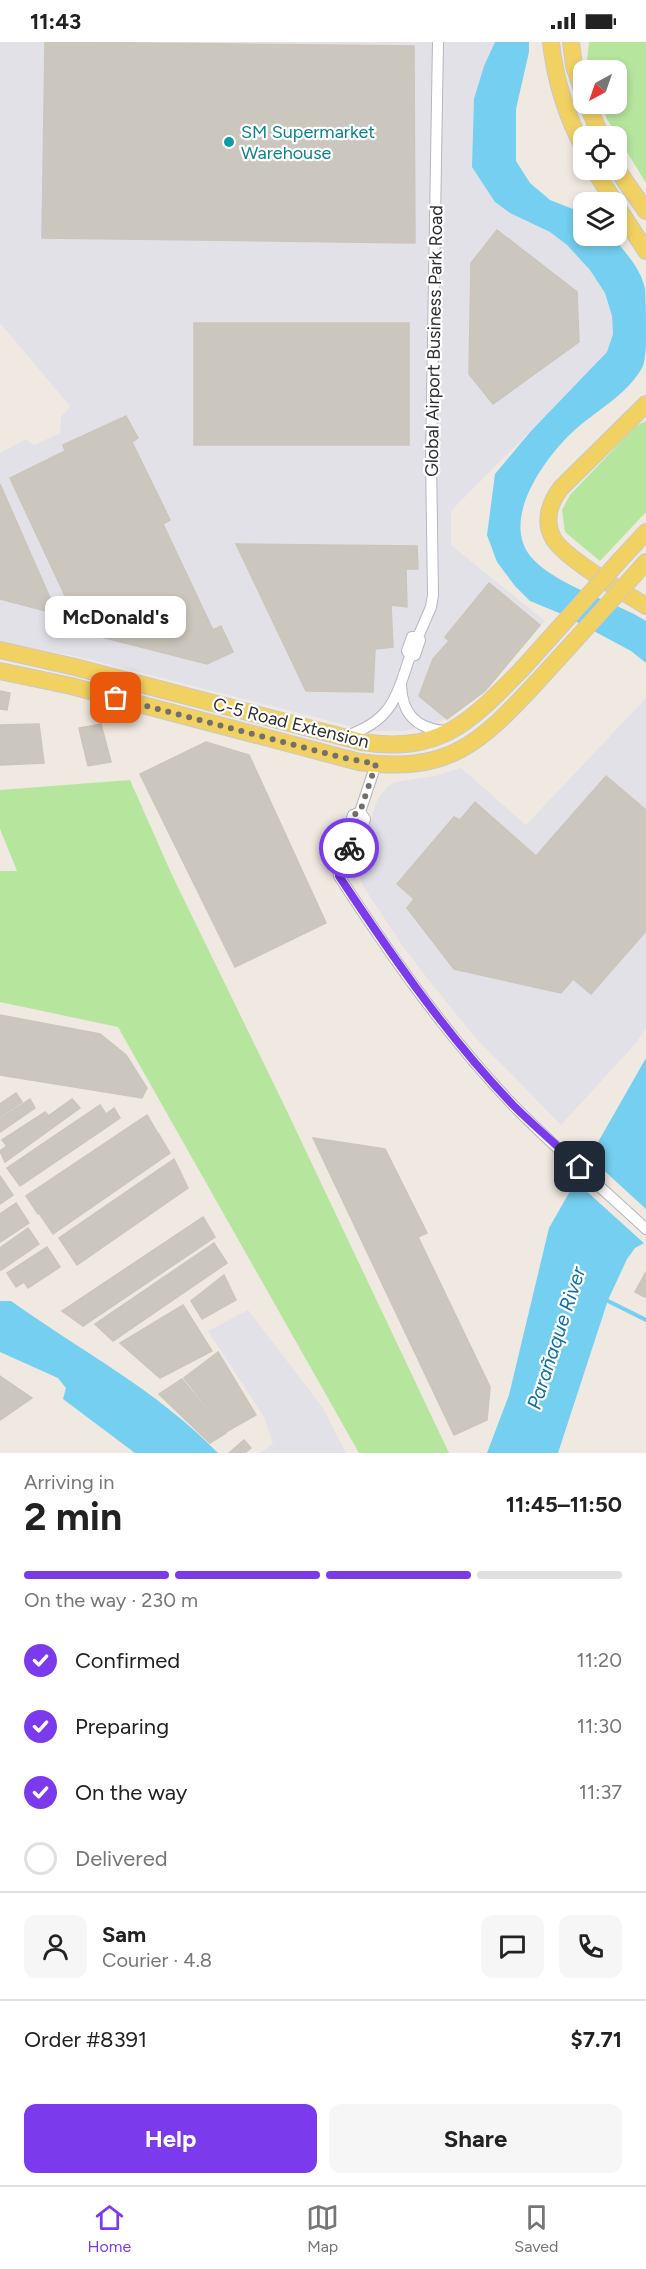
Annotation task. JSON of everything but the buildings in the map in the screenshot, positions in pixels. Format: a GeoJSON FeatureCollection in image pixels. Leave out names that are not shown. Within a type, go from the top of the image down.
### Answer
{"type":"FeatureCollection","features":[{"type":"Feature","properties":{"kind":"main road"},"geometry":{"type":"LineString","coordinates":[[551,42],[561,99],[573,126]]}},
{"type":"Feature","properties":{"kind":"main road"},"geometry":{"type":"LineString","coordinates":[[571,42],[573,60]]}},
{"type":"Feature","properties":{"kind":"main road"},"geometry":{"type":"LineString","coordinates":[[624,180],[646,211]]}},
{"type":"Feature","properties":{"kind":"main road"},"geometry":{"type":"LineString","coordinates":[[627,221],[646,251]]}},
{"type":"Feature","properties":{"kind":"main road"},"geometry":{"type":"LineString","coordinates":[[646,404],[561,488],[551,505],[548,521],[551,536],[565,552],[646,606]]}},
{"type":"Feature","properties":{"kind":"main road","name":"C-5 Road Extension"},"geometry":{"type":"LineString","coordinates":[[0,650],[75,667],[345,737],[384,745],[417,744],[447,732],[473,717],[522,669],[646,532]]}},
{"type":"Feature","properties":{"kind":"main road","name":"C-5 Road Extension"},"geometry":{"type":"LineString","coordinates":[[0,671],[71,686],[349,759],[376,764],[422,763],[467,747],[502,720],[642,567]]}},
{"type":"Feature","properties":{"kind":"main road"},"geometry":{"type":"LineString","coordinates":[[71,686],[75,667]]}},
{"type":"Feature","properties":{"kind":"street","name":"Global Airport Business Park Road"},"geometry":{"type":"LineString","coordinates":[[345,737],[363,731],[378,721],[392,703],[410,656],[415,655],[420,640],[418,637],[431,607],[431,458],[438,42]]}},
{"type":"Feature","properties":{"kind":"street"},"geometry":{"type":"LineString","coordinates":[[401,683],[404,704],[414,720],[430,730],[447,732]]}},
{"type":"Feature","properties":{"kind":"street"},"geometry":{"type":"LineString","coordinates":[[376,764],[360,812],[353,815],[351,821],[348,831],[353,838],[339,876],[390,953],[461,1045],[513,1105],[646,1229]]}},
{"type":"Feature","properties":{"kind":"shaded area"},"geometry":{"type":"Polygon","coordinates":[[[0,42],[495,42],[484,66],[510,213],[550,232],[567,245],[590,270],[605,293],[612,316],[613,334],[607,352],[593,368],[451,511],[451,545],[545,621],[485,691],[447,719],[405,731],[369,731],[80,657],[0,642],[0,453],[26,439],[34,445],[60,433],[61,417],[70,406],[0,323],[0,42]]]}},
{"type":"Feature","properties":{"kind":"shaded area"},"geometry":{"type":"Polygon","coordinates":[[[646,698],[646,1028],[636,1043],[561,1125],[473,1035],[431,983],[402,945],[363,886],[357,869],[375,806],[388,786],[396,782],[434,776],[461,768],[526,825],[646,698]]]}},
{"type":"Feature","properties":{"kind":"shaded area"},"geometry":{"type":"Polygon","coordinates":[[[248,1310],[323,1408],[346,1453],[259,1453],[273,1444],[264,1417],[208,1331],[248,1310]]]}},
{"type":"Feature","properties":{"kind":"green space"},"geometry":{"type":"Polygon","coordinates":[[[589,42],[646,42],[646,183],[627,152],[627,126],[611,126],[605,114],[627,114],[627,60],[587,60],[589,42]]]}},
{"type":"Feature","properties":{"kind":"green space"},"geometry":{"type":"Polygon","coordinates":[[[646,421],[646,512],[600,561],[565,532],[562,510],[570,495],[636,426],[646,421]]]}},
{"type":"Feature","properties":{"kind":"green space"},"geometry":{"type":"Polygon","coordinates":[[[130,780],[172,875],[449,1453],[359,1453],[118,1027],[0,1002],[0,871],[17,871],[0,829],[0,790],[130,780]]]}},
{"type":"Feature","properties":{"kind":"water"},"geometry":{"type":"Polygon","coordinates":[[[495,42],[529,42],[529,52],[516,109],[516,161],[530,183],[550,200],[573,209],[573,246],[620,246],[643,281],[646,346],[643,366],[622,392],[577,428],[553,454],[531,488],[520,524],[523,542],[531,557],[540,566],[565,582],[646,621],[646,663],[631,651],[564,615],[530,601],[497,562],[487,535],[495,474],[531,431],[607,352],[613,334],[612,316],[605,293],[590,270],[567,245],[550,232],[510,213],[495,202],[472,167],[474,99],[484,66],[495,42]]]}},
{"type":"Feature","properties":{"kind":"water","name":"Parañaque River"},"geometry":{"type":"Polygon","coordinates":[[[646,1058],[646,1242],[635,1248],[627,1259],[608,1300],[558,1453],[487,1453],[509,1395],[549,1228],[646,1058]]]}},
{"type":"Feature","properties":{"kind":"water"},"geometry":{"type":"Polygon","coordinates":[[[0,1301],[11,1301],[145,1391],[195,1431],[218,1453],[135,1453],[63,1399],[66,1388],[58,1378],[0,1352],[0,1301]]]}},
{"type":"Feature","properties":{"kind":"pier"},"geometry":{"type":"Polygon","coordinates":[[[586,1154],[646,1209],[646,1245],[573,1179],[586,1154]]]}},
{"type":"Feature","properties":{"kind":"waterway"},"geometry":{"type":"LineString","coordinates":[[604,1299],[646,1320]]}},
{"type":"Feature","properties":{"kind":"way so far"},"geometry":{"type":"LineString","coordinates":[[116,698],[359,762],[376,764],[360,812],[353,815],[348,831],[353,838],[349,848]]}},
{"type":"Feature","properties":{"kind":"place","name":"SM Supermarket Warehouse"},"geometry":{"type":"Point","coordinates":[229,142]}},
{"type":"Feature","properties":{"kind":"place","name":"McDonald's"},"geometry":{"type":"Point","coordinates":[116,698]}},
{"type":"Feature","properties":{"kind":"route"},"geometry":{"type":"LineString","coordinates":[[349,848],[339,876],[390,953],[461,1045],[513,1105],[580,1167]]}}]}
